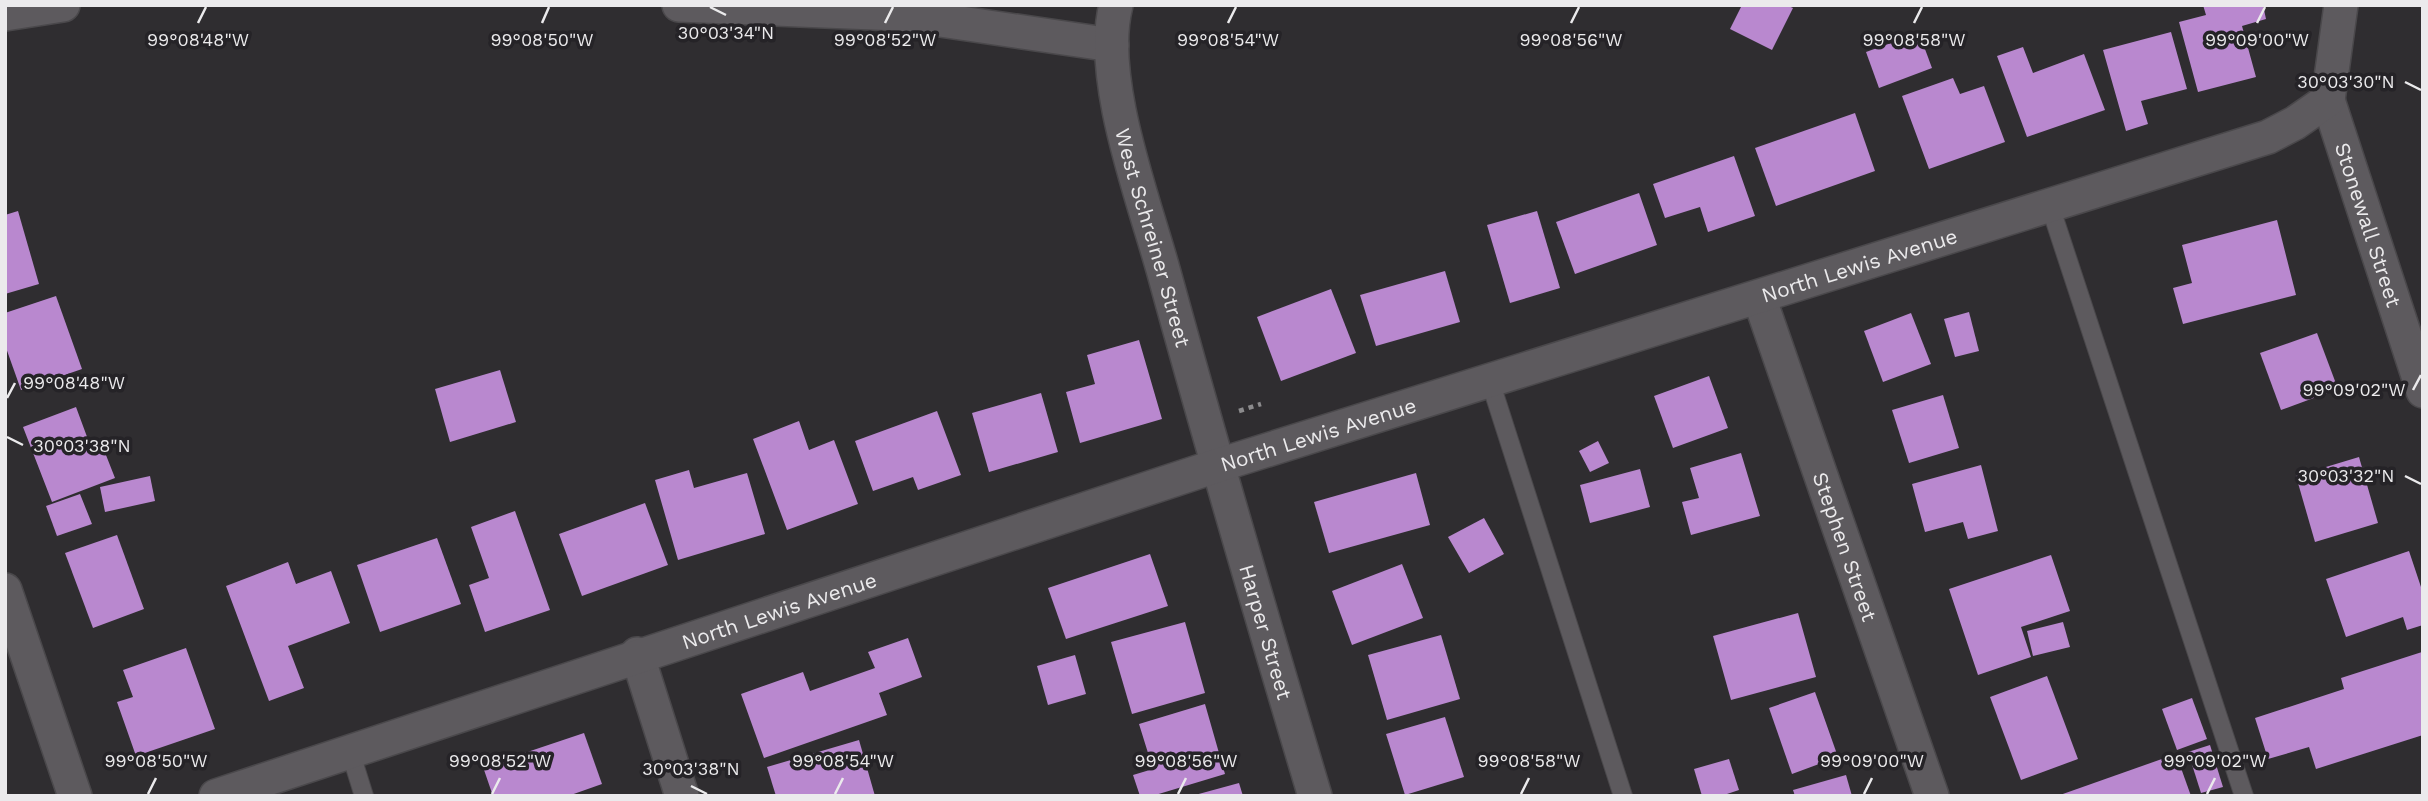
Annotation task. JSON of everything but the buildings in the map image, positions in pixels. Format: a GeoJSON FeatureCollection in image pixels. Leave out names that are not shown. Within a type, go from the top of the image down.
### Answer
{"type":"FeatureCollection","features":[{"type":"Feature","properties":{"kind":"street"},"geometry":{"type":"LineString","coordinates":[[5,14],[63,5]]}},
{"type":"Feature","properties":{"kind":"street"},"geometry":{"type":"LineString","coordinates":[[679,5],[899,14],[1112,45]]}},
{"type":"Feature","properties":{"kind":"street","name":"West Schreiner Street"},"geometry":{"type":"LineString","coordinates":[[1116,5],[1112,21],[1113,72],[1129,144],[1216,466]]}},
{"type":"Feature","properties":{"kind":"street"},"geometry":{"type":"LineString","coordinates":[[2328,100],[2342,5]]}},
{"type":"Feature","properties":{"kind":"street","name":"North Lewis Avenue"},"geometry":{"type":"LineString","coordinates":[[216,796],[637,654],[1216,466],[2267,137],[2295,123],[2328,100]]}},
{"type":"Feature","properties":{"kind":"street","name":"Stonewall Street"},"geometry":{"type":"LineString","coordinates":[[2328,100],[2423,391]]}},
{"type":"Feature","properties":{"kind":"street","name":"Stephen Street"},"geometry":{"type":"LineString","coordinates":[[1759,297],[1932,796]]}},
{"type":"Feature","properties":{"kind":"street","name":"Harper Street"},"geometry":{"type":"LineString","coordinates":[[1216,466],[1315,796]]}},
{"type":"Feature","properties":{"kind":"street"},"geometry":{"type":"LineString","coordinates":[[5,590],[75,796]]}},
{"type":"Feature","properties":{"kind":"street"},"geometry":{"type":"LineString","coordinates":[[637,654],[682,796]]}},
{"type":"Feature","properties":{"kind":"lane"},"geometry":{"type":"LineString","coordinates":[[2050,206],[2244,796]]}},
{"type":"Feature","properties":{"kind":"lane"},"geometry":{"type":"LineString","coordinates":[[1490,381],[1623,796]]}},
{"type":"Feature","properties":{"kind":"lane"},"geometry":{"type":"LineString","coordinates":[[349,751],[364,796]]}}]}
